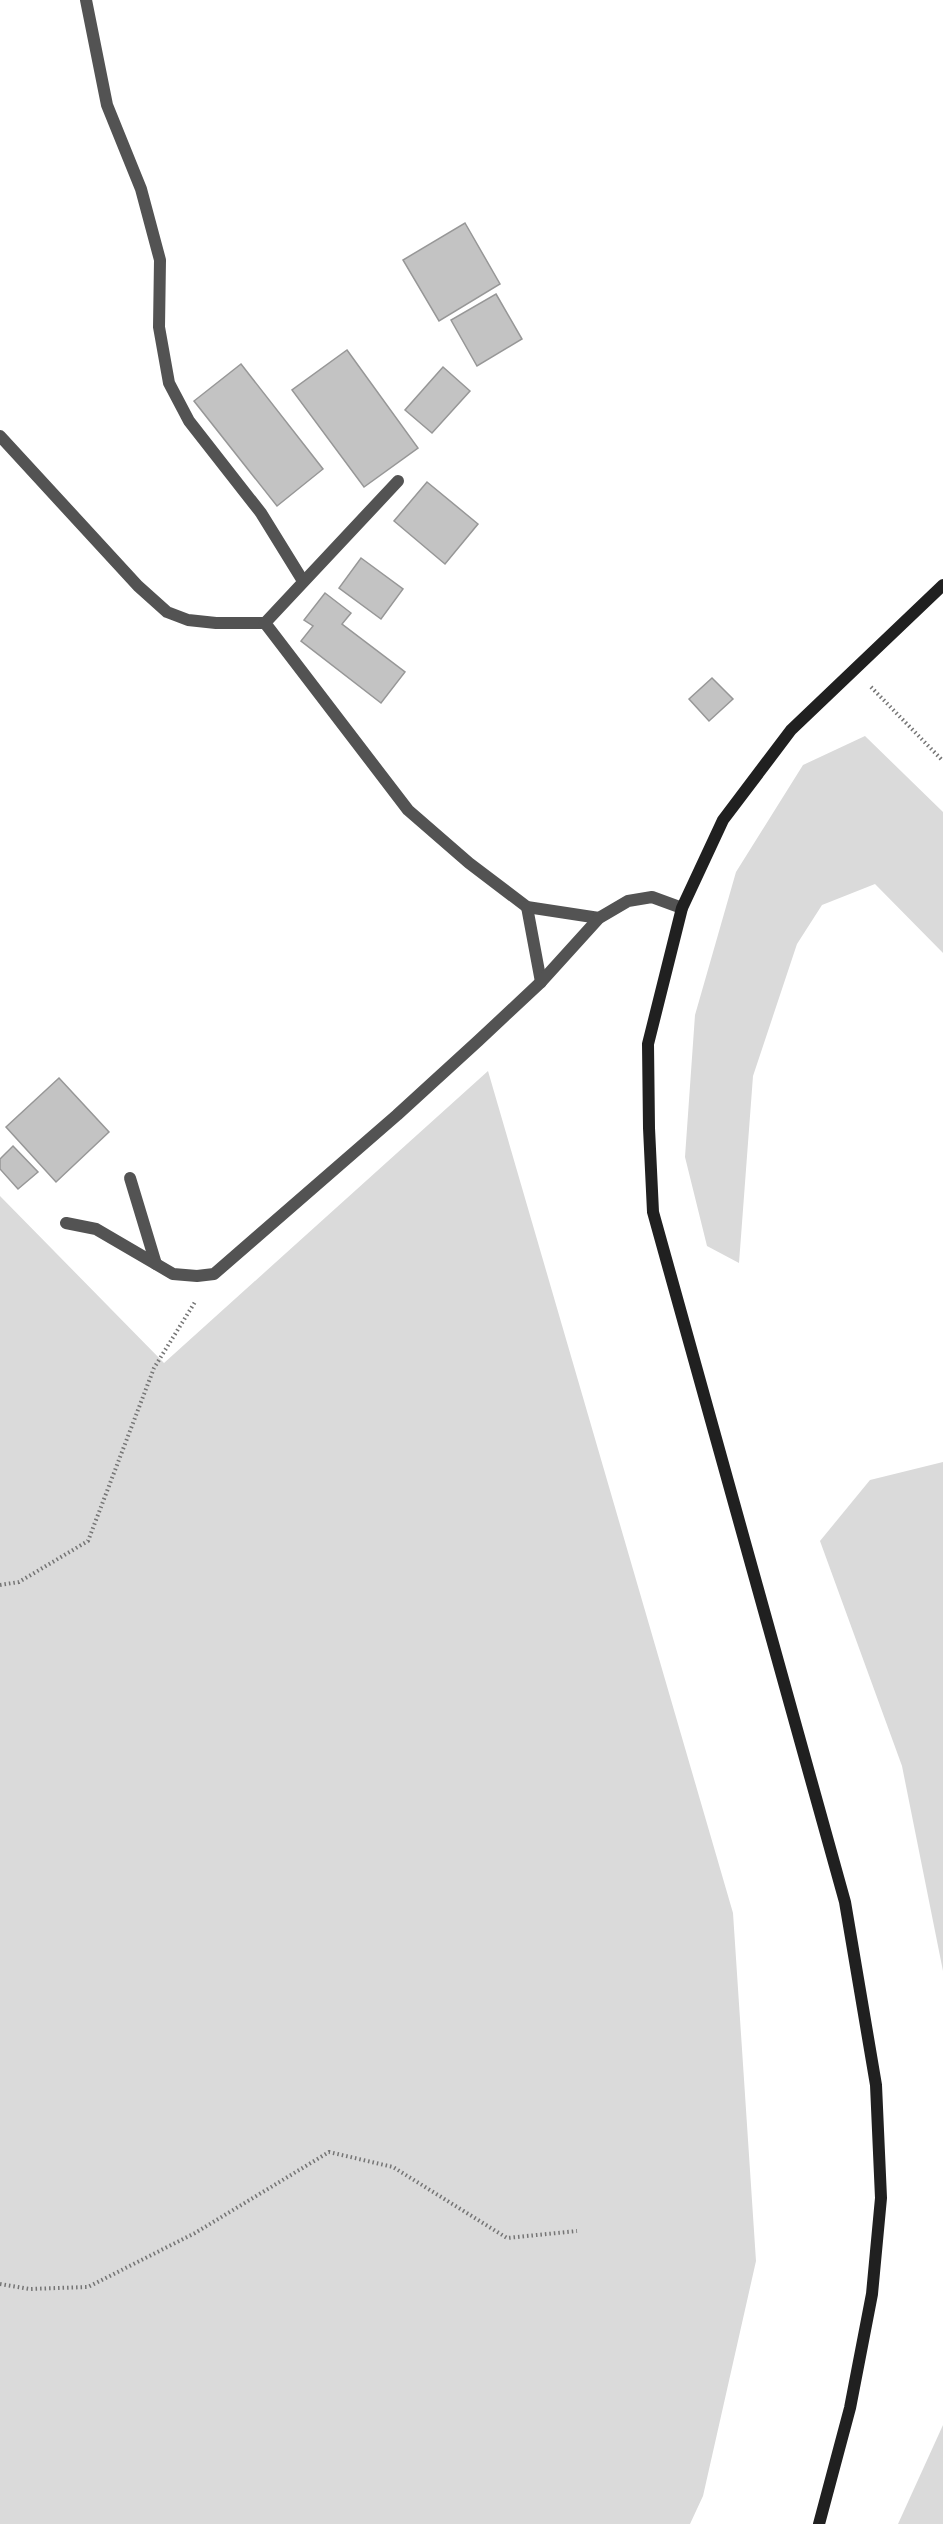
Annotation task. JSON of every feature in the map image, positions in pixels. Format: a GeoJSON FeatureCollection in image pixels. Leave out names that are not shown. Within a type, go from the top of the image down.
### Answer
{"type":"FeatureCollection","features":[{"type":"Feature","properties":{"kind":"street"},"geometry":{"type":"LineString","coordinates":[[819,2524],[850,2408],[872,2294],[881,2198],[876,2085],[846,1902],[653,1212],[648,1044],[682,908],[723,820],[791,730],[943,585]]}},
{"type":"Feature","properties":{"kind":"lane"},"geometry":{"type":"LineString","coordinates":[[86,0],[107,105],[141,189],[160,260],[159,327],[169,383],[189,421],[261,513],[303,581]]}},
{"type":"Feature","properties":{"kind":"lane"},"geometry":{"type":"LineString","coordinates":[[0,436],[138,586],[167,612],[189,620],[216,623],[265,623],[398,481]]}},
{"type":"Feature","properties":{"kind":"lane"},"geometry":{"type":"LineString","coordinates":[[265,623],[408,810],[469,863],[527,907],[598,918]]}},
{"type":"Feature","properties":{"kind":"lane"},"geometry":{"type":"LineString","coordinates":[[66,1223],[96,1229],[173,1274],[197,1276],[214,1274],[405,1108],[541,982],[598,918],[628,901],[652,897],[682,908]]}},
{"type":"Feature","properties":{"kind":"lane"},"geometry":{"type":"LineString","coordinates":[[527,907],[541,982]]}},
{"type":"Feature","properties":{"kind":"lane"},"geometry":{"type":"LineString","coordinates":[[130,1178],[156,1264]]}},
{"type":"Feature","properties":{"kind":"path"},"geometry":{"type":"LineString","coordinates":[[854,669],[943,761]]}},
{"type":"Feature","properties":{"kind":"path"},"geometry":{"type":"LineString","coordinates":[[0,1585],[19,1582],[88,1541],[154,1368],[214,1274]]}},
{"type":"Feature","properties":{"kind":"path"},"geometry":{"type":"LineString","coordinates":[[0,2284],[29,2289],[88,2287],[195,2233],[329,2152],[393,2167],[507,2238],[577,2231]]}},
{"type":"Feature","properties":{"kind":"shaded area"},"geometry":{"type":"Polygon","coordinates":[[[865,736],[943,812],[943,953],[875,884],[822,905],[797,944],[753,1076],[739,1263],[707,1246],[685,1157],[695,1015],[736,872],[803,765],[865,736]]]}},
{"type":"Feature","properties":{"kind":"shaded area"},"geometry":{"type":"Polygon","coordinates":[[[488,1071],[733,1913],[756,2261],[703,2496],[690,2524],[0,2524],[0,1196],[164,1363],[488,1071]]]}},
{"type":"Feature","properties":{"kind":"shaded area"},"geometry":{"type":"Polygon","coordinates":[[[943,1462],[943,1971],[902,1766],[820,1541],[870,1480],[943,1462]]]}},
{"type":"Feature","properties":{"kind":"shaded area"},"geometry":{"type":"Polygon","coordinates":[[[943,2425],[943,2524],[898,2524],[943,2425]]]}},
{"type":"Feature","properties":{"kind":"building"},"geometry":{"type":"Polygon","coordinates":[[[465,223],[500,284],[439,321],[403,260],[465,223]]]}},
{"type":"Feature","properties":{"kind":"building"},"geometry":{"type":"Polygon","coordinates":[[[496,294],[522,339],[477,366],[451,320],[496,294]]]}},
{"type":"Feature","properties":{"kind":"building"},"geometry":{"type":"Polygon","coordinates":[[[347,350],[418,448],[364,487],[292,390],[347,350]]]}},
{"type":"Feature","properties":{"kind":"building"},"geometry":{"type":"Polygon","coordinates":[[[241,364],[323,469],[277,506],[194,401],[241,364]]]}},
{"type":"Feature","properties":{"kind":"building"},"geometry":{"type":"Polygon","coordinates":[[[443,367],[470,391],[432,433],[405,410],[443,367]]]}},
{"type":"Feature","properties":{"kind":"building"},"geometry":{"type":"Polygon","coordinates":[[[427,482],[478,524],[445,564],[394,521],[427,482]]]}},
{"type":"Feature","properties":{"kind":"building"},"geometry":{"type":"Polygon","coordinates":[[[361,558],[403,589],[381,619],[339,588],[361,558]]]}},
{"type":"Feature","properties":{"kind":"building"},"geometry":{"type":"Polygon","coordinates":[[[325,593],[351,613],[342,624],[405,672],[381,703],[301,641],[313,626],[304,620],[325,593]]]}},
{"type":"Feature","properties":{"kind":"building"},"geometry":{"type":"Polygon","coordinates":[[[712,678],[733,699],[709,721],[689,699],[712,678]]]}},
{"type":"Feature","properties":{"kind":"building"},"geometry":{"type":"Polygon","coordinates":[[[59,1078],[109,1132],[56,1182],[6,1127],[59,1078]]]}},
{"type":"Feature","properties":{"kind":"building"},"geometry":{"type":"Polygon","coordinates":[[[13,1146],[38,1172],[18,1189],[0,1169],[0,1159],[13,1146]]]}}]}
